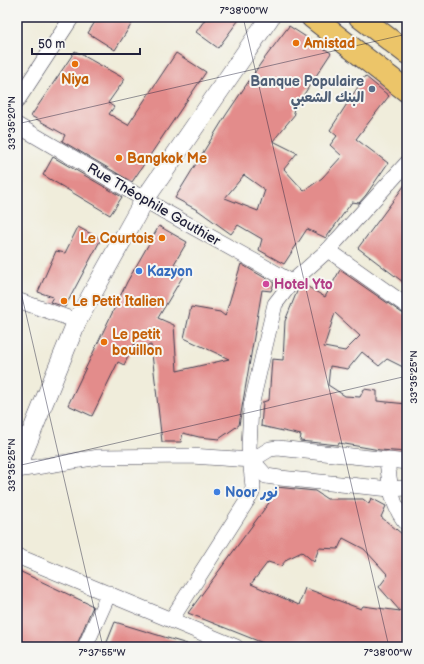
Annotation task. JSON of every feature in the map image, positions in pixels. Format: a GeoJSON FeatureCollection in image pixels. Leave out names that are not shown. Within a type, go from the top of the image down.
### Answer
{"type":"FeatureCollection","features":[{"type":"Feature","properties":{"kind":"main road"},"geometry":{"type":"LineString","coordinates":[[312,17],[407,91]]}},
{"type":"Feature","properties":{"kind":"main road"},"geometry":{"type":"LineString","coordinates":[[360,17],[407,53]]}},
{"type":"Feature","properties":{"kind":"street"},"geometry":{"type":"LineString","coordinates":[[17,101],[72,17]]}},
{"type":"Feature","properties":{"kind":"street"},"geometry":{"type":"LineString","coordinates":[[270,17],[145,199],[77,322],[23,436],[17,469],[99,457],[191,456],[252,460],[270,449],[285,448],[387,461],[407,462]]}},
{"type":"Feature","properties":{"kind":"street","name":"Rue Théophile Gauthier"},"geometry":{"type":"LineString","coordinates":[[17,125],[164,211],[292,282]]}},
{"type":"Feature","properties":{"kind":"street"},"geometry":{"type":"LineString","coordinates":[[171,620],[250,497],[253,487],[252,460],[248,433],[251,406],[275,304],[292,282],[328,250],[407,163]]}},
{"type":"Feature","properties":{"kind":"street"},"geometry":{"type":"LineString","coordinates":[[328,250],[407,306]]}},
{"type":"Feature","properties":{"kind":"street"},"geometry":{"type":"LineString","coordinates":[[17,300],[77,322]]}},
{"type":"Feature","properties":{"kind":"street"},"geometry":{"type":"LineString","coordinates":[[252,460],[266,476],[390,489],[407,488]]}},
{"type":"Feature","properties":{"kind":"street"},"geometry":{"type":"LineString","coordinates":[[387,461],[390,489],[395,506],[407,524]]}},
{"type":"Feature","properties":{"kind":"street"},"geometry":{"type":"LineString","coordinates":[[17,556],[236,647]]}},
{"type":"Feature","properties":{"kind":"street"},"geometry":{"type":"LineString","coordinates":[[85,647],[109,593]]}},
{"type":"Feature","properties":{"kind":"building"},"geometry":{"type":"Polygon","coordinates":[[[98,17],[136,17],[115,50],[88,33],[98,17]]]}},
{"type":"Feature","properties":{"kind":"building"},"geometry":{"type":"Polygon","coordinates":[[[207,17],[241,17],[218,48],[196,32],[207,17]]]}},
{"type":"Feature","properties":{"kind":"building"},"geometry":{"type":"Polygon","coordinates":[[[289,26],[331,53],[293,111],[295,114],[273,141],[297,153],[284,169],[304,191],[322,178],[342,156],[330,145],[337,136],[330,130],[365,76],[389,96],[356,139],[388,163],[366,195],[359,203],[352,202],[326,238],[307,229],[284,264],[259,250],[262,239],[238,225],[231,234],[199,211],[175,198],[226,115],[261,63],[289,26]],[[244,175],[225,198],[258,211],[265,190],[244,175]]]}},
{"type":"Feature","properties":{"kind":"building"},"geometry":{"type":"Polygon","coordinates":[[[75,51],[125,79],[108,103],[114,107],[109,114],[128,125],[176,53],[206,72],[132,182],[62,141],[65,135],[31,116],[75,51]]]}},
{"type":"Feature","properties":{"kind":"building"},"geometry":{"type":"Polygon","coordinates":[[[53,157],[122,197],[110,215],[43,175],[53,157]]]}},
{"type":"Feature","properties":{"kind":"building"},"geometry":{"type":"Polygon","coordinates":[[[407,182],[407,285],[358,248],[407,182]]]}},
{"type":"Feature","properties":{"kind":"building"},"geometry":{"type":"Polygon","coordinates":[[[159,226],[187,242],[174,264],[186,271],[158,318],[174,325],[177,371],[229,359],[184,338],[191,307],[220,312],[225,316],[241,264],[274,283],[271,291],[262,290],[239,425],[219,439],[199,437],[183,433],[181,442],[162,442],[151,345],[142,347],[135,343],[124,365],[118,362],[92,416],[68,405],[127,282],[159,226]]]}},
{"type":"Feature","properties":{"kind":"building"},"geometry":{"type":"Polygon","coordinates":[[[78,227],[101,239],[65,307],[50,302],[53,297],[38,292],[56,251],[65,253],[78,227]]]}},
{"type":"Feature","properties":{"kind":"building"},"geometry":{"type":"Polygon","coordinates":[[[340,270],[407,315],[407,369],[387,359],[379,366],[362,352],[348,369],[330,366],[328,385],[345,396],[360,397],[364,389],[377,391],[377,401],[407,404],[407,452],[380,450],[339,443],[338,445],[300,441],[301,435],[261,426],[263,402],[269,400],[272,359],[283,360],[285,321],[298,289],[303,284],[325,297],[340,270]],[[335,313],[324,347],[345,351],[360,336],[335,313]]]}},
{"type":"Feature","properties":{"kind":"building"},"geometry":{"type":"Polygon","coordinates":[[[276,487],[315,491],[327,499],[363,499],[369,504],[371,498],[386,506],[381,517],[407,538],[407,647],[273,647],[188,613],[271,500],[269,498],[276,487]],[[343,538],[338,549],[319,548],[314,562],[302,552],[287,559],[281,566],[268,562],[251,584],[299,605],[305,588],[361,609],[363,606],[400,611],[379,587],[388,575],[364,549],[343,538]]]}},
{"type":"Feature","properties":{"kind":"building"},"geometry":{"type":"Polygon","coordinates":[[[17,570],[93,606],[76,647],[17,647],[17,570]]]}},
{"type":"Feature","properties":{"kind":"building"},"geometry":{"type":"Polygon","coordinates":[[[115,622],[187,644],[186,647],[105,647],[115,622]]]}},
{"type":"Feature","properties":{"kind":"place","name":"Amistad"},"geometry":{"type":"Point","coordinates":[296,43]}},
{"type":"Feature","properties":{"kind":"place","name":"Niya"},"geometry":{"type":"Point","coordinates":[75,64]}},
{"type":"Feature","properties":{"kind":"place","name":"Banque Populaire البنك الشعبي"},"geometry":{"type":"Point","coordinates":[372,89]}},
{"type":"Feature","properties":{"kind":"place","name":"Bangkok Me"},"geometry":{"type":"Point","coordinates":[119,158]}},
{"type":"Feature","properties":{"kind":"place","name":"Le Courtois"},"geometry":{"type":"Point","coordinates":[162,238]}},
{"type":"Feature","properties":{"kind":"place","name":"Kazyon"},"geometry":{"type":"Point","coordinates":[139,271]}},
{"type":"Feature","properties":{"kind":"place","name":"Hotel Yto"},"geometry":{"type":"Point","coordinates":[266,284]}},
{"type":"Feature","properties":{"kind":"place","name":"Le Petit Italien"},"geometry":{"type":"Point","coordinates":[64,301]}},
{"type":"Feature","properties":{"kind":"place","name":"Le petit bouillon"},"geometry":{"type":"Point","coordinates":[104,342]}},
{"type":"Feature","properties":{"kind":"place","name":"Noor نور"},"geometry":{"type":"Point","coordinates":[217,492]}}]}
